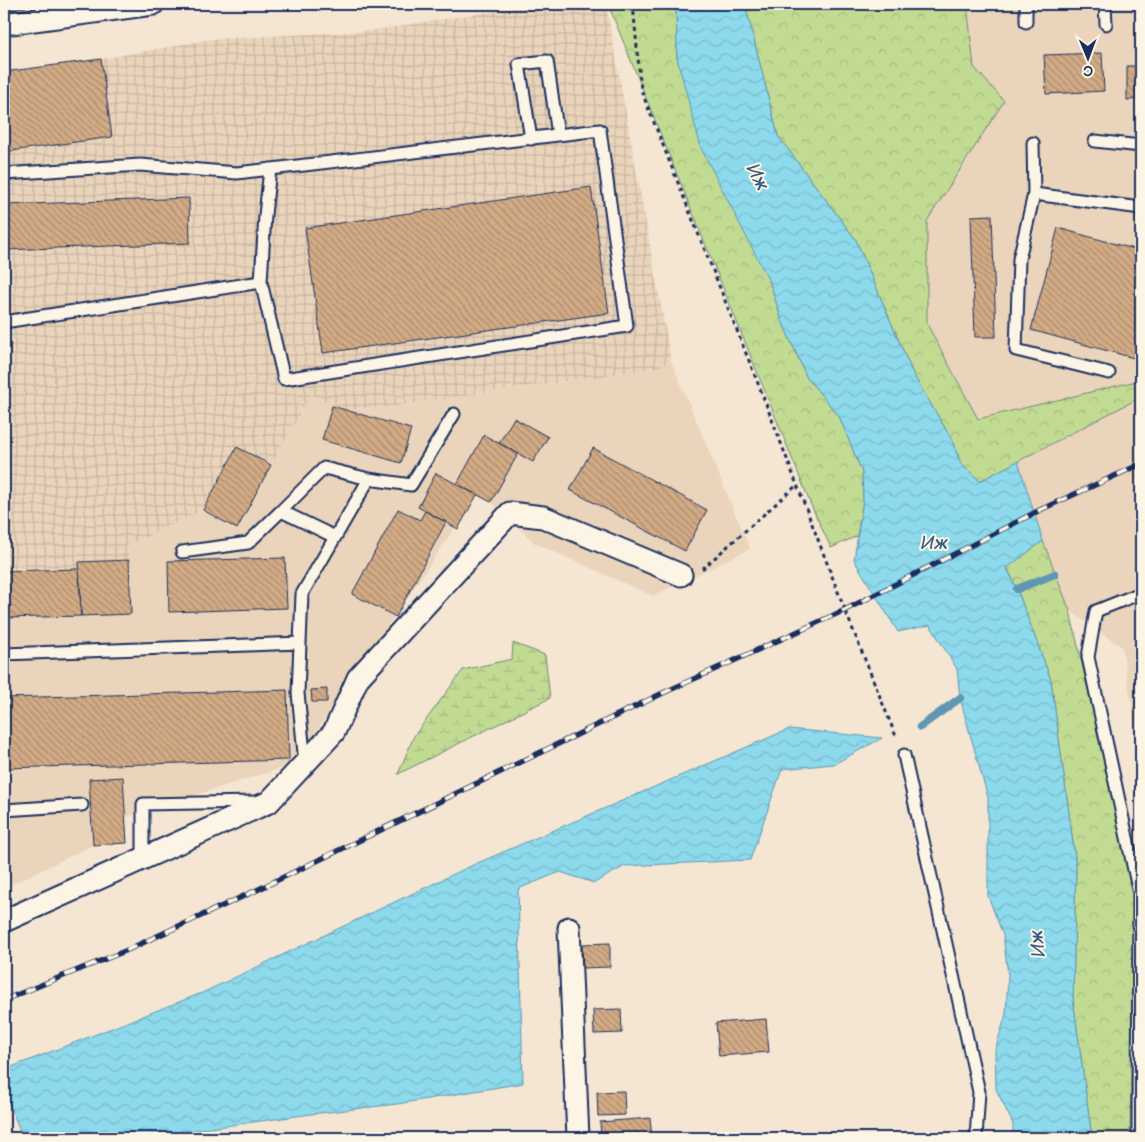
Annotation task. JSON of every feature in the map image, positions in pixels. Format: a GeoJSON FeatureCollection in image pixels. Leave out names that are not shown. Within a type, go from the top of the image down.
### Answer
{"type":"FeatureCollection","features":[{"type":"Feature","properties":{"kind":"street"},"geometry":{"type":"LineString","coordinates":[[4,24],[42,11],[153,4]]}},
{"type":"Feature","properties":{"kind":"street"},"geometry":{"type":"LineString","coordinates":[[4,921],[269,802],[334,732],[358,678],[510,513],[543,517],[681,575]]}},
{"type":"Feature","properties":{"kind":"street"},"geometry":{"type":"LineString","coordinates":[[569,928],[578,1138]]}},
{"type":"Feature","properties":{"kind":"lane"},"geometry":{"type":"LineString","coordinates":[[1026,4],[1026,22]]}},
{"type":"Feature","properties":{"kind":"lane"},"geometry":{"type":"LineString","coordinates":[[1105,4],[1106,24]]}},
{"type":"Feature","properties":{"kind":"lane"},"geometry":{"type":"LineString","coordinates":[[531,139],[519,64],[547,62],[558,135]]}},
{"type":"Feature","properties":{"kind":"lane"},"geometry":{"type":"LineString","coordinates":[[4,174],[140,165],[237,173],[270,169],[531,139],[600,130],[627,326],[284,379],[261,282],[270,169]]}},
{"type":"Feature","properties":{"kind":"lane"},"geometry":{"type":"LineString","coordinates":[[1095,141],[1141,146]]}},
{"type":"Feature","properties":{"kind":"lane"},"geometry":{"type":"LineString","coordinates":[[1033,143],[1034,194],[1019,259],[1016,350],[1109,373]]}},
{"type":"Feature","properties":{"kind":"lane"},"geometry":{"type":"LineString","coordinates":[[1034,194],[1141,208]]}},
{"type":"Feature","properties":{"kind":"lane"},"geometry":{"type":"LineString","coordinates":[[4,322],[261,282]]}},
{"type":"Feature","properties":{"kind":"lane"},"geometry":{"type":"LineString","coordinates":[[182,552],[248,543],[324,468],[369,479],[411,485],[454,414]]}},
{"type":"Feature","properties":{"kind":"lane"},"geometry":{"type":"LineString","coordinates":[[305,764],[298,693],[302,594],[369,479]]}},
{"type":"Feature","properties":{"kind":"lane"},"geometry":{"type":"LineString","coordinates":[[281,511],[335,537]]}},
{"type":"Feature","properties":{"kind":"lane"},"geometry":{"type":"LineString","coordinates":[[1138,1138],[1139,893],[1088,657],[1096,611],[1141,593]]}},
{"type":"Feature","properties":{"kind":"lane"},"geometry":{"type":"LineString","coordinates":[[4,654],[300,643]]}},
{"type":"Feature","properties":{"kind":"lane"},"geometry":{"type":"LineString","coordinates":[[904,756],[979,1092],[976,1138]]}},
{"type":"Feature","properties":{"kind":"lane"},"geometry":{"type":"LineString","coordinates":[[143,858],[143,804],[269,802]]}},
{"type":"Feature","properties":{"kind":"lane"},"geometry":{"type":"LineString","coordinates":[[4,810],[82,805]]}},
{"type":"Feature","properties":{"kind":"path"},"geometry":{"type":"LineString","coordinates":[[633,4],[641,90],[904,756]]}},
{"type":"Feature","properties":{"kind":"path"},"geometry":{"type":"LineString","coordinates":[[681,575],[694,577],[797,485]]}},
{"type":"Feature","properties":{"kind":"shaded area"},"geometry":{"type":"Polygon","coordinates":[[[539,4],[606,4],[671,361],[656,368],[388,407],[343,410],[311,394],[271,465],[237,447],[203,510],[128,545],[129,560],[79,562],[79,569],[4,571],[4,72],[101,59],[212,39],[368,31],[539,4]]]}},
{"type":"Feature","properties":{"kind":"shaded area"},"geometry":{"type":"Polygon","coordinates":[[[967,4],[1141,4],[1141,380],[978,419],[927,324],[927,221],[1004,101],[974,67],[967,4]]]}},
{"type":"Feature","properties":{"kind":"shaded area"},"geometry":{"type":"Polygon","coordinates":[[[671,361],[750,549],[653,596],[535,543],[491,502],[477,495],[294,764],[126,817],[127,843],[93,845],[4,888],[4,571],[79,569],[79,562],[129,560],[128,545],[203,510],[237,447],[271,465],[311,394],[343,410],[388,407],[656,368],[671,361]]]}},
{"type":"Feature","properties":{"kind":"shaded area"},"geometry":{"type":"Polygon","coordinates":[[[1141,397],[1141,759],[1122,647],[1070,611],[1043,541],[1018,461],[1141,397]]]}},
{"type":"Feature","properties":{"kind":"green space"},"geometry":{"type":"Polygon","coordinates":[[[608,4],[676,4],[677,58],[770,283],[782,321],[807,378],[839,416],[862,472],[863,500],[857,536],[831,548],[811,505],[608,4]]]}},
{"type":"Feature","properties":{"kind":"green space"},"geometry":{"type":"Polygon","coordinates":[[[745,4],[967,4],[974,67],[1004,101],[927,221],[927,324],[978,419],[1141,380],[1141,397],[980,481],[961,464],[951,438],[914,376],[856,240],[778,136],[745,4]]]}},
{"type":"Feature","properties":{"kind":"green space"},"geometry":{"type":"Polygon","coordinates":[[[1043,541],[1070,611],[1134,892],[1130,1138],[1092,1138],[1073,999],[1076,865],[1051,680],[1007,567],[1043,541]]]}},
{"type":"Feature","properties":{"kind":"green space"},"geometry":{"type":"Polygon","coordinates":[[[513,643],[545,655],[550,698],[398,774],[414,736],[463,670],[512,659],[513,643]]]}},
{"type":"Feature","properties":{"kind":"water","name":"Иж"},"geometry":{"type":"Polygon","coordinates":[[[676,4],[745,4],[778,136],[856,240],[914,376],[951,438],[961,464],[980,481],[1018,461],[1043,541],[1007,568],[1017,589],[1051,680],[1076,865],[1073,999],[1092,1138],[1013,1138],[1013,1124],[996,1089],[995,1050],[1006,1014],[1008,975],[1003,935],[988,896],[988,798],[960,698],[957,669],[930,625],[898,632],[854,560],[863,500],[862,472],[839,416],[807,378],[782,321],[770,283],[701,148],[677,58],[676,4]]]}},
{"type":"Feature","properties":{"kind":"water"},"geometry":{"type":"Polygon","coordinates":[[[789,729],[882,738],[834,764],[782,769],[750,860],[625,866],[594,883],[560,872],[518,889],[523,1083],[397,1104],[138,1138],[23,1138],[4,1091],[4,1070],[202,993],[473,865],[789,729]]]}},
{"type":"Feature","properties":{"kind":"building"},"geometry":{"type":"Polygon","coordinates":[[[4,4],[26,4],[26,7],[4,9],[4,4]]]}},
{"type":"Feature","properties":{"kind":"building"},"geometry":{"type":"Polygon","coordinates":[[[1102,53],[1104,91],[1046,94],[1044,55],[1102,53]]]}},
{"type":"Feature","properties":{"kind":"building"},"geometry":{"type":"Polygon","coordinates":[[[101,59],[112,137],[4,152],[4,72],[101,59]]]}},
{"type":"Feature","properties":{"kind":"building"},"geometry":{"type":"Polygon","coordinates":[[[1127,66],[1141,66],[1141,99],[1127,100],[1127,66]]]}},
{"type":"Feature","properties":{"kind":"building"},"geometry":{"type":"Polygon","coordinates":[[[591,187],[609,313],[323,353],[305,228],[591,187]]]}},
{"type":"Feature","properties":{"kind":"building"},"geometry":{"type":"Polygon","coordinates":[[[189,198],[190,243],[4,250],[4,205],[189,198]]]}},
{"type":"Feature","properties":{"kind":"building"},"geometry":{"type":"Polygon","coordinates":[[[992,215],[996,337],[975,337],[971,216],[992,215]]]}},
{"type":"Feature","properties":{"kind":"building"},"geometry":{"type":"Polygon","coordinates":[[[1058,228],[1141,251],[1141,360],[1031,330],[1058,228]]]}},
{"type":"Feature","properties":{"kind":"building"},"geometry":{"type":"Polygon","coordinates":[[[332,406],[411,429],[401,463],[322,440],[332,406]]]}},
{"type":"Feature","properties":{"kind":"building"},"geometry":{"type":"Polygon","coordinates":[[[514,418],[548,437],[533,462],[499,443],[514,418]]]}},
{"type":"Feature","properties":{"kind":"building"},"geometry":{"type":"Polygon","coordinates":[[[484,435],[518,454],[491,502],[457,484],[484,435]]]}},
{"type":"Feature","properties":{"kind":"building"},"geometry":{"type":"Polygon","coordinates":[[[237,447],[271,465],[237,529],[203,510],[237,447]]]}},
{"type":"Feature","properties":{"kind":"building"},"geometry":{"type":"Polygon","coordinates":[[[593,448],[707,510],[685,551],[570,490],[593,448]]]}},
{"type":"Feature","properties":{"kind":"building"},"geometry":{"type":"Polygon","coordinates":[[[436,473],[477,495],[458,529],[418,507],[436,473]]]}},
{"type":"Feature","properties":{"kind":"building"},"geometry":{"type":"Polygon","coordinates":[[[398,509],[420,520],[425,511],[446,522],[396,617],[352,594],[398,509]]]}},
{"type":"Feature","properties":{"kind":"building"},"geometry":{"type":"Polygon","coordinates":[[[285,558],[287,608],[169,612],[168,561],[285,558]]]}},
{"type":"Feature","properties":{"kind":"building"},"geometry":{"type":"Polygon","coordinates":[[[129,560],[131,614],[81,616],[79,562],[129,560]]]}},
{"type":"Feature","properties":{"kind":"building"},"geometry":{"type":"Polygon","coordinates":[[[79,569],[81,616],[4,618],[4,571],[79,569]]]}},
{"type":"Feature","properties":{"kind":"building"},"geometry":{"type":"Polygon","coordinates":[[[327,689],[327,702],[312,702],[311,690],[327,689]]]}},
{"type":"Feature","properties":{"kind":"building"},"geometry":{"type":"Polygon","coordinates":[[[287,690],[289,760],[4,768],[4,698],[287,690]]]}},
{"type":"Feature","properties":{"kind":"building"},"geometry":{"type":"Polygon","coordinates":[[[123,777],[127,843],[93,845],[89,779],[123,777]]]}},
{"type":"Feature","properties":{"kind":"building"},"geometry":{"type":"Polygon","coordinates":[[[610,943],[610,967],[583,968],[582,944],[610,943]]]}},
{"type":"Feature","properties":{"kind":"building"},"geometry":{"type":"Polygon","coordinates":[[[621,1009],[622,1033],[594,1034],[593,1010],[621,1009]]]}},
{"type":"Feature","properties":{"kind":"building"},"geometry":{"type":"Polygon","coordinates":[[[766,1019],[769,1052],[719,1056],[716,1023],[766,1019]]]}},
{"type":"Feature","properties":{"kind":"building"},"geometry":{"type":"Polygon","coordinates":[[[624,1091],[625,1115],[598,1116],[597,1092],[624,1091]]]}},
{"type":"Feature","properties":{"kind":"building"},"geometry":{"type":"Polygon","coordinates":[[[650,1118],[652,1138],[601,1138],[600,1122],[650,1118]]]}},
{"type":"Feature","properties":{"kind":"waterway"},"geometry":{"type":"LineString","coordinates":[[1017,589],[1055,574]]}},
{"type":"Feature","properties":{"kind":"waterway"},"geometry":{"type":"LineString","coordinates":[[920,727],[960,698]]}},
{"type":"Feature","properties":{"kind":"railway"},"geometry":{"type":"LineString","coordinates":[[4,1000],[125,951],[257,890],[663,693],[845,610],[1042,509],[1141,464]]}}]}
